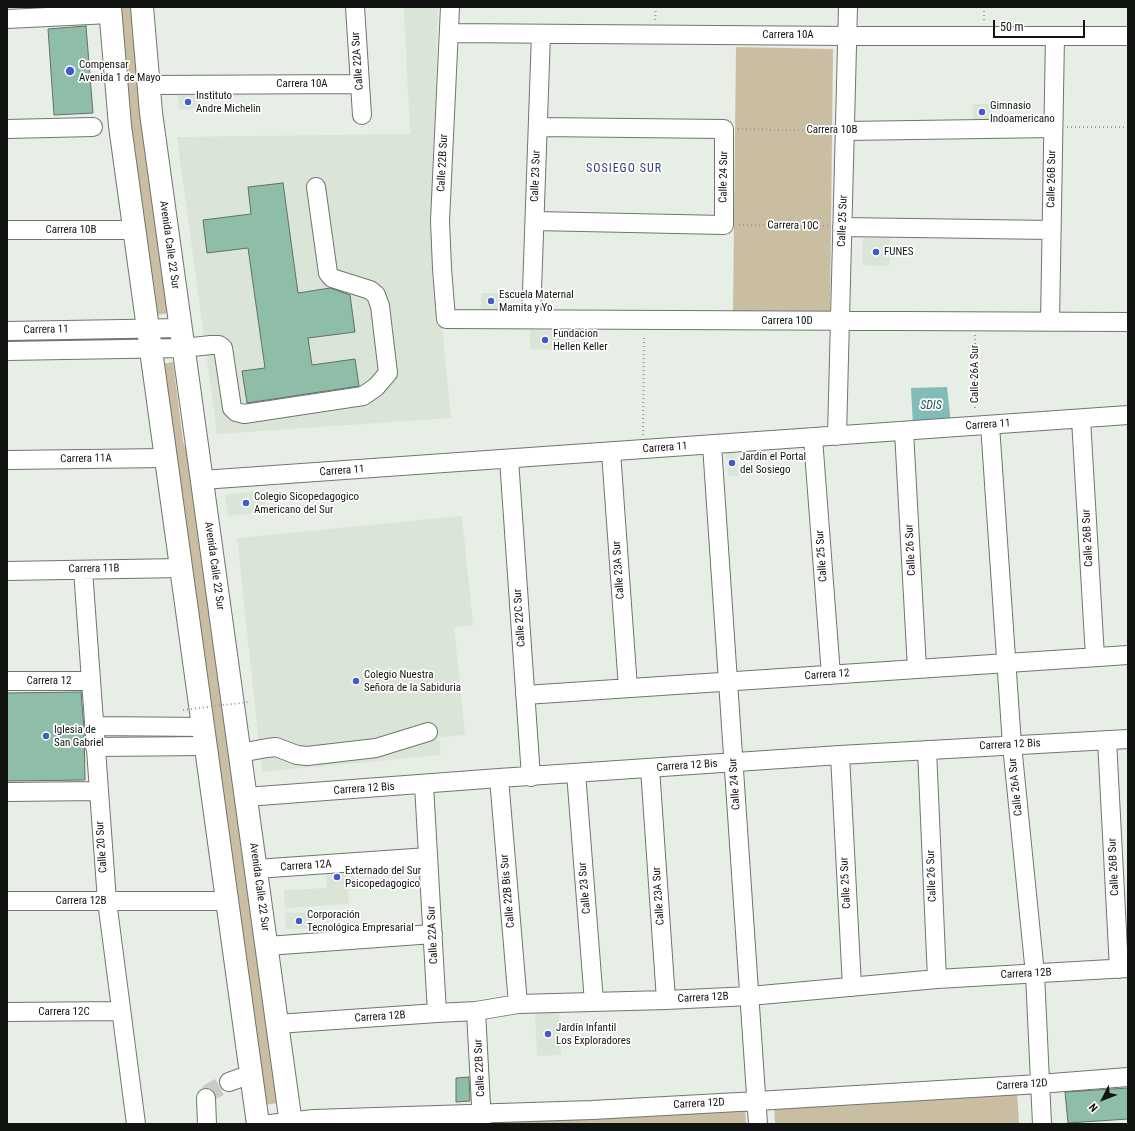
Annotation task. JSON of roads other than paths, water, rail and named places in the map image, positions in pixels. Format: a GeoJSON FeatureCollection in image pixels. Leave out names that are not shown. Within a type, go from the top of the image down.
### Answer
{"type":"FeatureCollection","features":[{"type":"Feature","properties":{"kind":"main road","name":"Avenida Calle 22 Sur"},"geometry":{"type":"LineString","coordinates":[[142,7],[148,85],[278,1024],[284,1123]]}},
{"type":"Feature","properties":{"kind":"main road"},"geometry":{"type":"LineString","coordinates":[[110,10],[117,99],[134,230],[258,1124]]}},
{"type":"Feature","properties":{"kind":"street","name":"Calle 22A Sur"},"geometry":{"type":"LineString","coordinates":[[355,7],[362,115]]}},
{"type":"Feature","properties":{"kind":"street","name":"Calle 22B Sur"},"geometry":{"type":"LineString","coordinates":[[446,319],[440,221],[450,7]]}},
{"type":"Feature","properties":{"kind":"street","name":"Calle 25 Sur"},"geometry":{"type":"LineString","coordinates":[[837,436],[848,7]]}},
{"type":"Feature","properties":{"kind":"street"},"geometry":{"type":"LineString","coordinates":[[7,19],[110,10]]}},
{"type":"Feature","properties":{"kind":"street","name":"Carrera 10A"},"geometry":{"type":"LineString","coordinates":[[449,33],[848,36],[1128,36]]}},
{"type":"Feature","properties":{"kind":"street","name":"Calle 23 Sur"},"geometry":{"type":"LineString","coordinates":[[531,319],[541,34]]}},
{"type":"Feature","properties":{"kind":"street","name":"Calle 26B Sur"},"geometry":{"type":"LineString","coordinates":[[1050,322],[1055,36]]}},
{"type":"Feature","properties":{"kind":"street","name":"Carrera 10A"},"geometry":{"type":"LineString","coordinates":[[148,85],[360,84]]}},
{"type":"Feature","properties":{"kind":"street"},"geometry":{"type":"LineString","coordinates":[[7,129],[93,127]]}},
{"type":"Feature","properties":{"kind":"street","name":"Calle 24 Sur"},"geometry":{"type":"LineString","coordinates":[[535,221],[724,224],[724,129],[538,127]]}},
{"type":"Feature","properties":{"kind":"street","name":"Carrera 10B"},"geometry":{"type":"LineString","coordinates":[[845,131],[1053,128]]}},
{"type":"Feature","properties":{"kind":"street","name":"Carrera 11"},"geometry":{"type":"LineString","coordinates":[[7,351],[150,339],[182,338],[211,345],[219,345],[223,348],[232,408],[236,412],[244,414],[363,396],[376,387],[388,373],[380,306],[376,295],[370,290],[332,278],[328,273],[316,187]]}},
{"type":"Feature","properties":{"kind":"street"},"geometry":{"type":"LineString","coordinates":[[842,227],[1051,230]]}},
{"type":"Feature","properties":{"kind":"street","name":"Carrera 10B"},"geometry":{"type":"LineString","coordinates":[[7,230],[134,230]]}},
{"type":"Feature","properties":{"kind":"street","name":"Carrera 10D"},"geometry":{"type":"LineString","coordinates":[[446,319],[1128,322]]}},
{"type":"Feature","properties":{"kind":"street","name":"Carrera 11"},"geometry":{"type":"LineString","coordinates":[[7,331],[150,339]]}},
{"type":"Feature","properties":{"kind":"street","name":"Carrera 11"},"geometry":{"type":"LineString","coordinates":[[202,480],[1128,415]]}},
{"type":"Feature","properties":{"kind":"street","name":"Calle 26B Sur"},"geometry":{"type":"LineString","coordinates":[[1081,419],[1095,657]]}},
{"type":"Feature","properties":{"kind":"street","name":"Calle 26A Sur"},"geometry":{"type":"LineString","coordinates":[[983,426],[1006,663],[1012,745],[1035,974],[1042,1124]]}},
{"type":"Feature","properties":{"kind":"street","name":"Calle 26 Sur"},"geometry":{"type":"LineString","coordinates":[[904,431],[918,669]]}},
{"type":"Feature","properties":{"kind":"street","name":"Calle 25 Sur"},"geometry":{"type":"LineString","coordinates":[[813,438],[830,675]]}},
{"type":"Feature","properties":{"kind":"street","name":"Calle 24 Sur"},"geometry":{"type":"LineString","coordinates":[[712,445],[758,1124]]}},
{"type":"Feature","properties":{"kind":"street","name":"Calle 23A Sur"},"geometry":{"type":"LineString","coordinates":[[611,452],[628,688]]}},
{"type":"Feature","properties":{"kind":"street","name":"Carrera 11A"},"geometry":{"type":"LineString","coordinates":[[7,460],[166,458]]}},
{"type":"Feature","properties":{"kind":"street","name":"Calle 22C Sur"},"geometry":{"type":"LineString","coordinates":[[509,459],[531,777]]}},
{"type":"Feature","properties":{"kind":"street","name":"Carrera 11B"},"geometry":{"type":"LineString","coordinates":[[7,571],[181,568]]}},
{"type":"Feature","properties":{"kind":"street","name":"Calle 20 Sur"},"geometry":{"type":"LineString","coordinates":[[83,570],[107,901],[136,1124]]}},
{"type":"Feature","properties":{"kind":"street","name":"Carrera 12"},"geometry":{"type":"LineString","coordinates":[[525,695],[1128,655]]}},
{"type":"Feature","properties":{"kind":"street","name":"Carrera 12"},"geometry":{"type":"LineString","coordinates":[[7,681],[90,682]]}},
{"type":"Feature","properties":{"kind":"street"},"geometry":{"type":"LineString","coordinates":[[94,726],[204,736]]}},
{"type":"Feature","properties":{"kind":"street"},"geometry":{"type":"LineString","coordinates":[[240,753],[276,747],[297,755],[307,756],[376,748],[428,732]]}},
{"type":"Feature","properties":{"kind":"street"},"geometry":{"type":"LineString","coordinates":[[95,747],[204,736]]}},
{"type":"Feature","properties":{"kind":"street","name":"Carrera 12 Bis"},"geometry":{"type":"LineString","coordinates":[[246,797],[840,755],[1128,739]]}},
{"type":"Feature","properties":{"kind":"street","name":"Calle 26B Sur"},"geometry":{"type":"LineString","coordinates":[[1107,740],[1124,968]]}},
{"type":"Feature","properties":{"kind":"street","name":"Calle 26 Sur"},"geometry":{"type":"LineString","coordinates":[[927,750],[937,979]]}},
{"type":"Feature","properties":{"kind":"street","name":"Calle 25 Sur"},"geometry":{"type":"LineString","coordinates":[[840,755],[852,987]]}},
{"type":"Feature","properties":{"kind":"street","name":"Calle 23A Sur"},"geometry":{"type":"LineString","coordinates":[[650,768],[666,1000]]}},
{"type":"Feature","properties":{"kind":"street","name":"Calle 23 Sur"},"geometry":{"type":"LineString","coordinates":[[576,773],[594,1002]]}},
{"type":"Feature","properties":{"kind":"street","name":"Calle 22B Bis Sur"},"geometry":{"type":"LineString","coordinates":[[499,778],[518,1004]]}},
{"type":"Feature","properties":{"kind":"street","name":"Calle 22A Sur"},"geometry":{"type":"LineString","coordinates":[[424,785],[437,1013]]}},
{"type":"Feature","properties":{"kind":"street"},"geometry":{"type":"LineString","coordinates":[[7,792],[98,791]]}},
{"type":"Feature","properties":{"kind":"street","name":"Carrera 12A"},"geometry":{"type":"LineString","coordinates":[[256,870],[428,857]]}},
{"type":"Feature","properties":{"kind":"street","name":"Carrera 12B"},"geometry":{"type":"LineString","coordinates":[[7,901],[227,901]]}},
{"type":"Feature","properties":{"kind":"street"},"geometry":{"type":"LineString","coordinates":[[267,946],[433,934]]}},
{"type":"Feature","properties":{"kind":"street","name":"Carrera 12B"},"geometry":{"type":"LineString","coordinates":[[278,1024],[476,1011],[518,1004],[750,996],[937,979],[1124,968]]}},
{"type":"Feature","properties":{"kind":"street","name":"Calle 22B Sur"},"geometry":{"type":"LineString","coordinates":[[476,1011],[482,1119]]}},
{"type":"Feature","properties":{"kind":"street","name":"Carrera 12C"},"geometry":{"type":"LineString","coordinates":[[7,1012],[121,1012]]}},
{"type":"Feature","properties":{"kind":"street"},"geometry":{"type":"LineString","coordinates":[[229,1082],[240,1078],[252,1077]]}},
{"type":"Feature","properties":{"kind":"street","name":"Carrera 12D"},"geometry":{"type":"LineString","coordinates":[[284,1123],[314,1119],[482,1119],[1039,1084],[1128,1077]]}},
{"type":"Feature","properties":{"kind":"street"},"geometry":{"type":"LineString","coordinates":[[206,1098],[207,1124]]}},
{"type":"Feature","properties":{"kind":"water","name":"SDIS"},"geometry":{"type":"Polygon","coordinates":[[[947,387],[951,424],[913,426],[911,388],[947,387]]]}},
{"type":"Feature","properties":{"kind":"tunnel"},"geometry":{"type":"LineString","coordinates":[[206,1098],[210,1092],[229,1082]]}},
{"type":"Feature","properties":{"kind":"place","name":"Compensar Avenida 1 de Mayo"},"geometry":{"type":"Point","coordinates":[70,71]}},
{"type":"Feature","properties":{"kind":"place","name":"Instituto Andre Michelin"},"geometry":{"type":"Point","coordinates":[188,102]}},
{"type":"Feature","properties":{"kind":"place","name":"Gimnasio Indoamericano"},"geometry":{"type":"Point","coordinates":[982,112]}},
{"type":"Feature","properties":{"kind":"place","name":"FUNES"},"geometry":{"type":"Point","coordinates":[876,252]}},
{"type":"Feature","properties":{"kind":"place","name":"Escuela Maternal Mamita y Yo"},"geometry":{"type":"Point","coordinates":[491,301]}},
{"type":"Feature","properties":{"kind":"place","name":"Fundacion Hellen Keller"},"geometry":{"type":"Point","coordinates":[545,340]}},
{"type":"Feature","properties":{"kind":"place","name":"Jardin el Portal del Sosiego"},"geometry":{"type":"Point","coordinates":[732,463]}},
{"type":"Feature","properties":{"kind":"place","name":"Colegio Sicopedagogico Americano del Sur"},"geometry":{"type":"Point","coordinates":[246,503]}},
{"type":"Feature","properties":{"kind":"place","name":"Colegio Nuestra Señora de la Sabiduria"},"geometry":{"type":"Point","coordinates":[356,681]}},
{"type":"Feature","properties":{"kind":"place","name":"Iglesia de San Gabriel"},"geometry":{"type":"Point","coordinates":[46,736]}},
{"type":"Feature","properties":{"kind":"place","name":"Externado del Sur Psicopedagogico"},"geometry":{"type":"Point","coordinates":[337,877]}},
{"type":"Feature","properties":{"kind":"place","name":"Corporación Tecnológica Empresarial"},"geometry":{"type":"Point","coordinates":[299,921]}},
{"type":"Feature","properties":{"kind":"place","name":"Jardín Infantil Los Exploradores"},"geometry":{"type":"Point","coordinates":[548,1034]}},
{"type":"Feature","properties":{"kind":"district","name":"SOSIEGO SUR"},"geometry":{"type":"Point","coordinates":[624,169]}}]}
